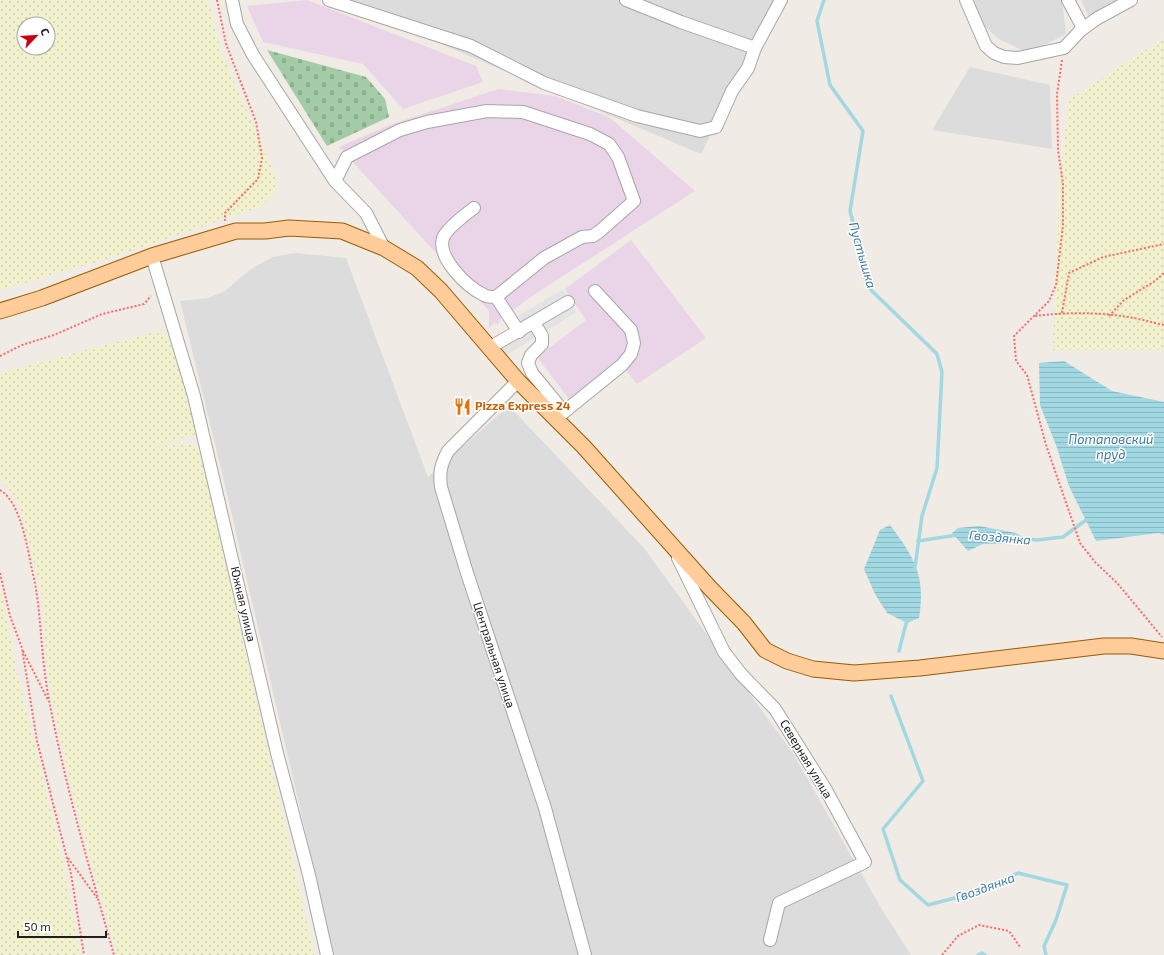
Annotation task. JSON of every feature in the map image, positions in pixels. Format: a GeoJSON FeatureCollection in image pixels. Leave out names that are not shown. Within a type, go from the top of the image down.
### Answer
{"type":"FeatureCollection","features":[{"type":"Feature","properties":{"kind":"main road"},"geometry":{"type":"LineString","coordinates":[[0,311],[42,298],[152,256],[236,231],[265,231],[289,228],[342,231],[384,248],[417,268],[432,282],[518,381],[560,415],[584,447],[744,623],[765,650],[787,661],[813,669],[837,672],[880,672],[1104,646],[1139,647],[1164,651]]}},
{"type":"Feature","properties":{"kind":"street"},"geometry":{"type":"LineString","coordinates":[[232,0],[237,24],[253,55],[335,181],[366,213],[384,248]]}},
{"type":"Feature","properties":{"kind":"street"},"geometry":{"type":"LineString","coordinates":[[329,0],[471,46],[544,83],[637,116],[700,131],[716,127],[732,91],[748,68],[755,48],[781,0]]}},
{"type":"Feature","properties":{"kind":"street"},"geometry":{"type":"LineString","coordinates":[[626,0],[681,22],[755,48]]}},
{"type":"Feature","properties":{"kind":"street"},"geometry":{"type":"LineString","coordinates":[[966,0],[981,38],[986,46],[994,53],[1004,57],[1018,58],[1064,48],[1096,18],[1131,0]]}},
{"type":"Feature","properties":{"kind":"street"},"geometry":{"type":"LineString","coordinates":[[1068,0],[1084,28]]}},
{"type":"Feature","properties":{"kind":"street"},"geometry":{"type":"LineString","coordinates":[[335,181],[348,157],[387,135],[427,122],[487,111],[523,112],[590,134],[609,144],[618,157],[634,201],[593,236],[582,237],[544,258],[496,297]]}},
{"type":"Feature","properties":{"kind":"street"},"geometry":{"type":"LineString","coordinates":[[474,208],[448,231],[443,238],[444,255],[456,273],[484,295],[496,297],[519,332]]}},
{"type":"Feature","properties":{"kind":"street","name":"Южная улица"},"geometry":{"type":"LineString","coordinates":[[152,256],[196,403],[277,753],[309,875],[327,955]]}},
{"type":"Feature","properties":{"kind":"street"},"geometry":{"type":"LineString","coordinates":[[534,323],[542,336],[542,344],[531,355],[528,364],[532,373],[560,415],[622,366],[631,354],[634,343],[631,330],[595,291]]}},
{"type":"Feature","properties":{"kind":"street"},"geometry":{"type":"LineString","coordinates":[[489,348],[519,332],[568,302]]}},
{"type":"Feature","properties":{"kind":"street","name":"Центральная улица"},"geometry":{"type":"LineString","coordinates":[[518,381],[448,451],[441,463],[440,480],[466,573],[545,808],[585,955]]}},
{"type":"Feature","properties":{"kind":"street","name":"Северная улица"},"geometry":{"type":"LineString","coordinates":[[673,546],[724,652],[741,674],[775,709],[826,790],[865,862],[779,903],[770,940]]}},
{"type":"Feature","properties":{"kind":"path"},"geometry":{"type":"LineString","coordinates":[[218,0],[226,44],[256,122],[262,158],[258,179],[225,213],[224,225],[236,231]]}},
{"type":"Feature","properties":{"kind":"path"},"geometry":{"type":"LineString","coordinates":[[1064,48],[1057,94],[1058,150],[1063,184],[1063,226],[1060,263],[1056,285],[1048,301],[1014,336],[1016,361],[1027,375],[1046,445],[1080,543],[1095,562],[1118,584],[1164,640]]}},
{"type":"Feature","properties":{"kind":"path"},"geometry":{"type":"LineString","coordinates":[[1062,313],[1069,273],[1104,257],[1164,244]]}},
{"type":"Feature","properties":{"kind":"path"},"geometry":{"type":"LineString","coordinates":[[1109,316],[1124,300],[1155,281],[1164,273]]}},
{"type":"Feature","properties":{"kind":"path"},"geometry":{"type":"LineString","coordinates":[[0,356],[22,345],[54,335],[102,314],[144,304],[155,291]]}},
{"type":"Feature","properties":{"kind":"path"},"geometry":{"type":"LineString","coordinates":[[1035,316],[1062,313],[1109,316],[1133,318],[1164,325]]}},
{"type":"Feature","properties":{"kind":"path"},"geometry":{"type":"LineString","coordinates":[[0,490],[11,500],[16,510],[37,590],[44,666],[50,705],[72,803],[114,955]]}},
{"type":"Feature","properties":{"kind":"path"},"geometry":{"type":"LineString","coordinates":[[0,573],[10,616],[22,648],[50,705]]}},
{"type":"Feature","properties":{"kind":"path"},"geometry":{"type":"LineString","coordinates":[[22,648],[37,741],[66,853],[79,915],[84,955]]}},
{"type":"Feature","properties":{"kind":"path"},"geometry":{"type":"LineString","coordinates":[[66,853],[72,865],[92,890],[99,902]]}},
{"type":"Feature","properties":{"kind":"path"},"geometry":{"type":"LineString","coordinates":[[942,955],[958,936],[979,925],[1009,931],[1020,947]]}},
{"type":"Feature","properties":{"kind":"shaded area"},"geometry":{"type":"Polygon","coordinates":[[[307,0],[476,66],[483,82],[403,109],[363,64],[263,42],[247,6],[307,0]]]}},
{"type":"Feature","properties":{"kind":"shaded area"},"geometry":{"type":"Polygon","coordinates":[[[337,0],[776,0],[701,154],[337,0]]]}},
{"type":"Feature","properties":{"kind":"shaded area"},"geometry":{"type":"Polygon","coordinates":[[[974,0],[1062,0],[1066,34],[1028,53],[999,39],[982,24],[974,0]]]}},
{"type":"Feature","properties":{"kind":"shaded area"},"geometry":{"type":"Polygon","coordinates":[[[1081,0],[1121,0],[1089,17],[1081,0]]]}},
{"type":"Feature","properties":{"kind":"shaded area"},"geometry":{"type":"Polygon","coordinates":[[[970,67],[1050,85],[1052,149],[932,130],[970,67]]]}},
{"type":"Feature","properties":{"kind":"shaded area"},"geometry":{"type":"Polygon","coordinates":[[[498,89],[555,96],[609,117],[695,191],[535,294],[499,320],[499,323],[494,323],[489,328],[489,311],[339,147],[387,126],[498,89]]]}},
{"type":"Feature","properties":{"kind":"shaded area"},"geometry":{"type":"Polygon","coordinates":[[[631,240],[706,338],[637,384],[618,361],[569,399],[537,357],[586,320],[565,289],[631,240]]]}},
{"type":"Feature","properties":{"kind":"shaded area"},"geometry":{"type":"Polygon","coordinates":[[[295,253],[346,258],[428,477],[509,406],[644,548],[792,752],[881,908],[911,955],[334,955],[224,481],[180,301],[208,298],[225,291],[251,269],[273,257],[295,253]]]}},
{"type":"Feature","properties":{"kind":"shaded area"},"geometry":{"type":"Polygon","coordinates":[[[562,290],[577,312],[505,356],[500,348],[528,331],[518,316],[562,290]]]}},
{"type":"Feature","properties":{"kind":"green space"},"geometry":{"type":"Polygon","coordinates":[[[0,0],[208,0],[221,52],[278,182],[276,190],[262,206],[110,258],[0,290],[0,0]]]}},
{"type":"Feature","properties":{"kind":"green space"},"geometry":{"type":"Polygon","coordinates":[[[1164,38],[1164,350],[1053,350],[1060,178],[1069,100],[1164,38]]]}},
{"type":"Feature","properties":{"kind":"green space"},"geometry":{"type":"Polygon","coordinates":[[[267,50],[366,77],[385,99],[389,117],[327,146],[267,50]]]}},
{"type":"Feature","properties":{"kind":"green space"},"geometry":{"type":"Polygon","coordinates":[[[162,330],[172,343],[197,434],[151,447],[187,443],[200,449],[314,955],[117,955],[76,805],[59,732],[47,670],[42,596],[36,570],[18,503],[0,476],[0,373],[162,330]]]}},
{"type":"Feature","properties":{"kind":"green space"},"geometry":{"type":"Polygon","coordinates":[[[0,586],[16,667],[62,858],[80,955],[0,955],[0,586]]]}},
{"type":"Feature","properties":{"kind":"water","name":"Потаповский пруд"},"geometry":{"type":"Polygon","coordinates":[[[1064,361],[1112,391],[1164,402],[1164,535],[1159,533],[1096,541],[1069,486],[1056,445],[1040,405],[1039,363],[1064,361]]]}},
{"type":"Feature","properties":{"kind":"water"},"geometry":{"type":"Polygon","coordinates":[[[890,525],[912,557],[921,590],[919,618],[907,623],[887,613],[875,594],[864,569],[880,530],[890,525]]]}},
{"type":"Feature","properties":{"kind":"water"},"geometry":{"type":"Polygon","coordinates":[[[979,526],[1016,533],[1029,541],[1002,544],[983,544],[968,551],[952,533],[958,528],[979,526]]]}},
{"type":"Feature","properties":{"kind":"waterway","name":"Пустышка"},"geometry":{"type":"LineString","coordinates":[[824,0],[817,21],[830,85],[863,131],[850,211],[871,290],[937,354],[942,372],[937,468],[922,516],[915,567]]}},
{"type":"Feature","properties":{"kind":"waterway","name":"Гвоздянка"},"geometry":{"type":"LineString","coordinates":[[1021,538],[1037,540],[1063,537],[1086,520],[1089,520]]}},
{"type":"Feature","properties":{"kind":"waterway","name":"Гвоздянка"},"geometry":{"type":"LineString","coordinates":[[918,541],[957,535]]}},
{"type":"Feature","properties":{"kind":"waterway","name":"Гвоздянка"},"geometry":{"type":"LineString","coordinates":[[899,651],[907,620]]}},
{"type":"Feature","properties":{"kind":"waterway","name":"Гвоздянка"},"geometry":{"type":"LineString","coordinates":[[891,696],[923,781],[883,829],[900,880],[928,905],[970,894],[1018,873],[1067,885],[1056,920],[1044,946],[1046,955]]}},
{"type":"Feature","properties":{"kind":"waterway","name":"Гвоздянка"},"geometry":{"type":"LineString","coordinates":[[978,955],[982,953],[985,955]]}},
{"type":"Feature","properties":{"kind":"place","name":"Pizza Express 24"},"geometry":{"type":"Point","coordinates":[462,406]}}]}
